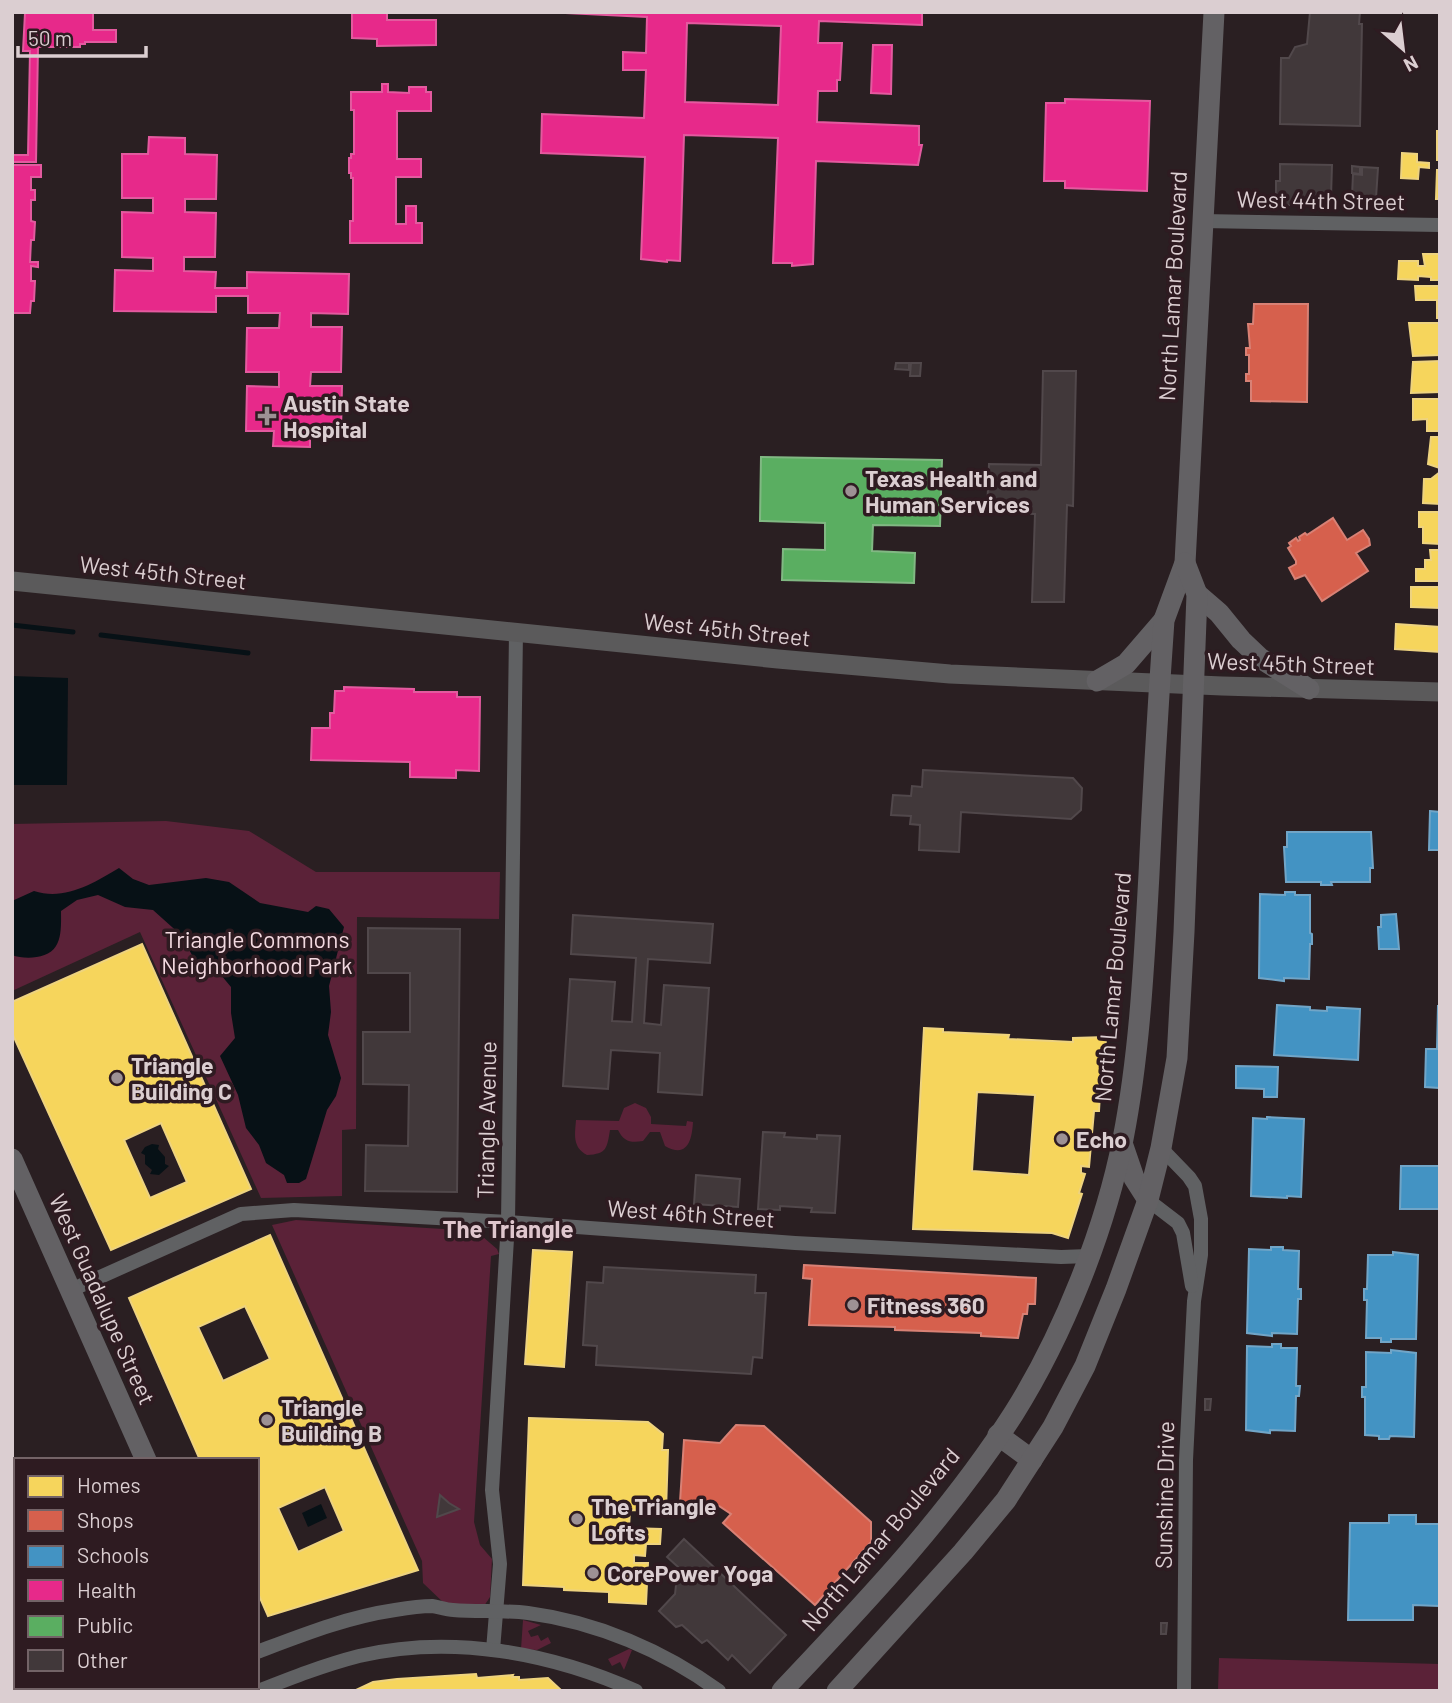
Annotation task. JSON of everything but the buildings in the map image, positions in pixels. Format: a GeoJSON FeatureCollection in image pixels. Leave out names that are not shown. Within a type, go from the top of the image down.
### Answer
{"type":"FeatureCollection","features":[{"type":"Feature","properties":{"kind":"main road","name":"North Lamar Boulevard"},"geometry":{"type":"LineString","coordinates":[[782,1691],[909,1553],[949,1504],[1015,1412],[1070,1307],[1082,1260],[1122,1143],[1143,996],[1164,620],[1185,563],[1214,12]]}},
{"type":"Feature","properties":{"kind":"main road","name":"North Lamar Boulevard"},"geometry":{"type":"LineString","coordinates":[[837,1691],[963,1552],[1006,1500],[1053,1427],[1085,1366],[1147,1200],[1161,1148],[1177,1058],[1197,594],[1185,563]]}},
{"type":"Feature","properties":{"kind":"main road","name":"West 45th Street"},"geometry":{"type":"LineString","coordinates":[[12,581],[936,673],[1193,685],[1440,692]]}},
{"type":"Feature","properties":{"kind":"main road"},"geometry":{"type":"LineString","coordinates":[[1197,594],[1219,613],[1260,658],[1309,689]]}},
{"type":"Feature","properties":{"kind":"main road"},"geometry":{"type":"LineString","coordinates":[[1097,681],[1126,664],[1164,620]]}},
{"type":"Feature","properties":{"kind":"main road"},"geometry":{"type":"LineString","coordinates":[[1122,1143],[1134,1178],[1147,1200]]}},
{"type":"Feature","properties":{"kind":"main road","name":"West Guadalupe Street"},"geometry":{"type":"LineString","coordinates":[[13,1164],[145,1458]]}},
{"type":"Feature","properties":{"kind":"main road"},"geometry":{"type":"LineString","coordinates":[[998,1436],[1031,1460]]}},
{"type":"Feature","properties":{"kind":"street","name":"West 44th Street"},"geometry":{"type":"LineString","coordinates":[[1202,220],[1440,225]]}},
{"type":"Feature","properties":{"kind":"street","name":"Triangle Avenue"},"geometry":{"type":"LineString","coordinates":[[493,1650],[500,1564],[492,1490],[508,1222],[516,632]]}},
{"type":"Feature","properties":{"kind":"street","name":"Sunshine Drive"},"geometry":{"type":"LineString","coordinates":[[1161,1148],[1189,1177],[1199,1198],[1201,1255],[1194,1301],[1186,1460],[1184,1691]]}},
{"type":"Feature","properties":{"kind":"street","name":"Sunshine Drive"},"geometry":{"type":"LineString","coordinates":[[1147,1200],[1178,1223],[1183,1233],[1194,1301]]}},
{"type":"Feature","properties":{"kind":"street","name":"West 46th Street"},"geometry":{"type":"LineString","coordinates":[[71,1290],[241,1214],[294,1210],[1082,1260]]}},
{"type":"Feature","properties":{"kind":"street"},"geometry":{"type":"LineString","coordinates":[[259,1651],[354,1618],[395,1610],[433,1606],[451,1610],[498,1610],[566,1621],[647,1647],[689,1669],[719,1691]]}},
{"type":"Feature","properties":{"kind":"street"},"geometry":{"type":"LineString","coordinates":[[258,1691],[323,1666],[362,1655],[451,1647],[542,1658],[584,1669],[636,1691]]}},
{"type":"Feature","properties":{"kind":"green space","name":"Triangle Commons Neighborhood Park"},"geometry":{"type":"Polygon","coordinates":[[[166,821],[249,831],[316,872],[500,872],[499,919],[357,917],[356,1129],[342,1130],[342,1196],[261,1198],[140,932],[12,991],[12,824],[166,821]]]}},
{"type":"Feature","properties":{"kind":"green space"},"geometry":{"type":"Polygon","coordinates":[[[635,1103],[646,1108],[651,1124],[686,1126],[687,1121],[693,1122],[690,1140],[684,1149],[665,1146],[660,1132],[650,1132],[643,1141],[635,1142],[625,1139],[618,1130],[610,1130],[605,1149],[587,1155],[582,1152],[576,1140],[576,1120],[619,1121],[624,1108],[635,1103]]]}},
{"type":"Feature","properties":{"kind":"green space"},"geometry":{"type":"Polygon","coordinates":[[[296,1220],[476,1231],[497,1249],[499,1254],[491,1256],[474,1522],[480,1545],[492,1559],[490,1597],[484,1606],[445,1604],[423,1583],[422,1561],[272,1225],[296,1220]]]}},
{"type":"Feature","properties":{"kind":"green space"},"geometry":{"type":"Polygon","coordinates":[[[523,1620],[541,1625],[528,1631],[531,1637],[538,1635],[541,1641],[548,1637],[551,1643],[537,1650],[521,1649],[523,1620]]]}},
{"type":"Feature","properties":{"kind":"green space"},"geometry":{"type":"Polygon","coordinates":[[[632,1650],[624,1670],[620,1662],[612,1666],[608,1659],[632,1650]]]}},
{"type":"Feature","properties":{"kind":"green space"},"geometry":{"type":"Polygon","coordinates":[[[1219,1658],[1440,1664],[1440,1691],[1218,1691],[1219,1658]]]}},
{"type":"Feature","properties":{"kind":"shaded area"},"geometry":{"type":"Polygon","coordinates":[[[12,676],[68,678],[67,785],[12,785],[12,676]]]}},
{"type":"Feature","properties":{"kind":"shaded area"},"geometry":{"type":"Polygon","coordinates":[[[119,868],[133,879],[149,885],[206,878],[229,882],[260,903],[308,912],[316,906],[329,909],[344,927],[329,986],[331,1012],[328,1035],[341,1078],[336,1096],[327,1110],[306,1179],[299,1183],[287,1183],[284,1175],[266,1163],[259,1145],[246,1128],[238,1095],[220,1056],[235,1038],[231,987],[221,975],[194,959],[182,936],[153,910],[125,907],[98,895],[77,900],[61,911],[59,938],[48,954],[23,958],[12,955],[12,901],[34,891],[57,894],[79,889],[119,868]]]}},
{"type":"Feature","properties":{"kind":"shaded area"},"geometry":{"type":"Polygon","coordinates":[[[159,1145],[158,1149],[165,1157],[165,1164],[169,1166],[159,1175],[150,1174],[152,1170],[145,1164],[145,1155],[141,1153],[145,1147],[159,1145]]]}},
{"type":"Feature","properties":{"kind":"shaded area"},"geometry":{"type":"Polygon","coordinates":[[[321,1504],[327,1518],[308,1527],[302,1513],[321,1504]]]}},
{"type":"Feature","properties":{"kind":"waterway"},"geometry":{"type":"LineString","coordinates":[[12,625],[73,632]]}},
{"type":"Feature","properties":{"kind":"waterway"},"geometry":{"type":"LineString","coordinates":[[101,635],[248,653]]}},
{"type":"Feature","properties":{"kind":"place","name":"Austin State Hospital"},"geometry":{"type":"Point","coordinates":[267,416]}},
{"type":"Feature","properties":{"kind":"place","name":"Texas Health and Human Services"},"geometry":{"type":"Point","coordinates":[851,491]}},
{"type":"Feature","properties":{"kind":"place","name":"Triangle Building C"},"geometry":{"type":"Point","coordinates":[117,1078]}},
{"type":"Feature","properties":{"kind":"place","name":"Echo"},"geometry":{"type":"Point","coordinates":[1062,1139]}},
{"type":"Feature","properties":{"kind":"place","name":"Fitness 360"},"geometry":{"type":"Point","coordinates":[853,1305]}},
{"type":"Feature","properties":{"kind":"place","name":"Triangle Building B"},"geometry":{"type":"Point","coordinates":[267,1420]}},
{"type":"Feature","properties":{"kind":"place","name":"The Triangle Lofts"},"geometry":{"type":"Point","coordinates":[577,1519]}},
{"type":"Feature","properties":{"kind":"place","name":"CorePower Yoga"},"geometry":{"type":"Point","coordinates":[593,1573]}},
{"type":"Feature","properties":{"kind":"district","name":"The Triangle"},"geometry":{"type":"Point","coordinates":[508,1228]}}]}
